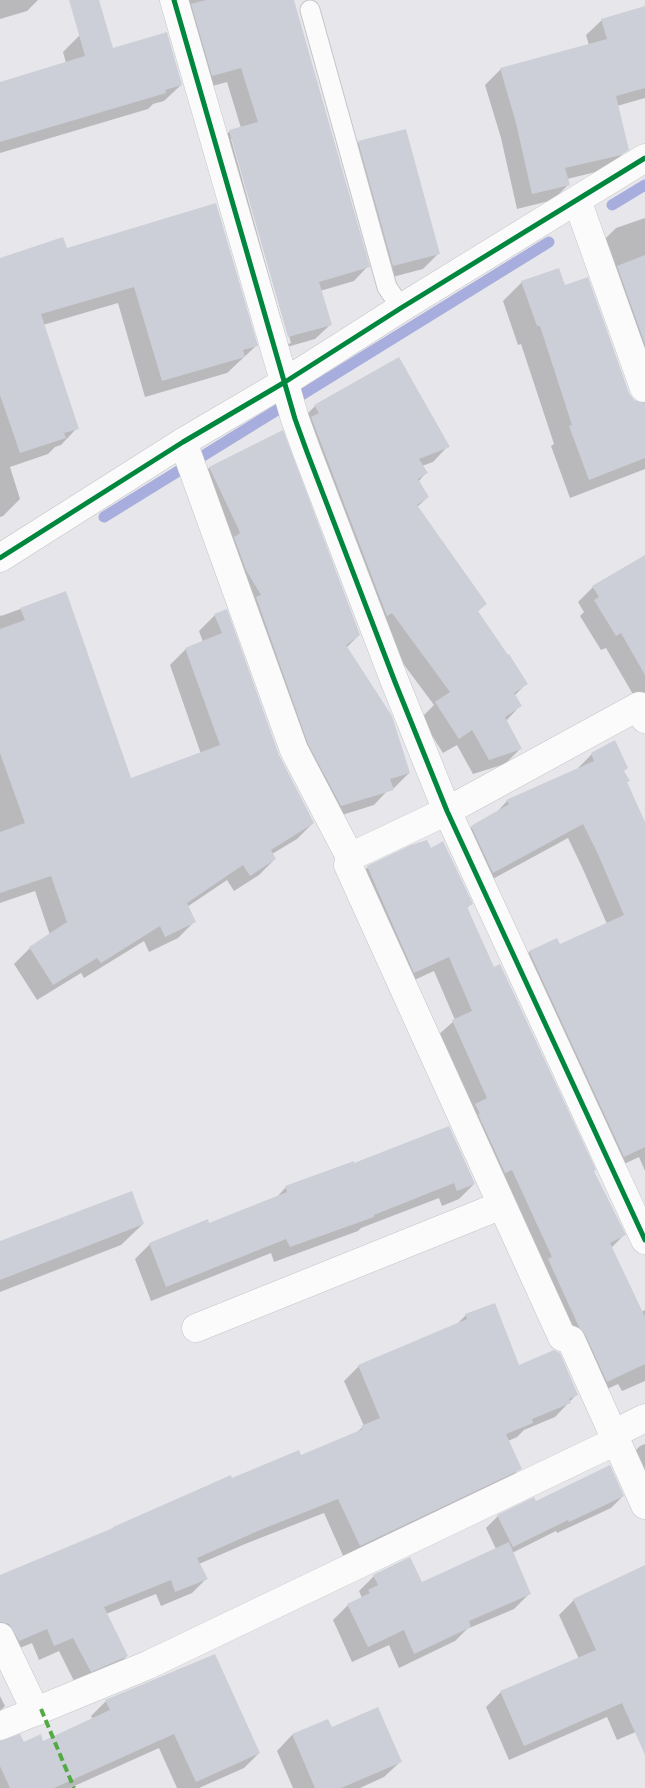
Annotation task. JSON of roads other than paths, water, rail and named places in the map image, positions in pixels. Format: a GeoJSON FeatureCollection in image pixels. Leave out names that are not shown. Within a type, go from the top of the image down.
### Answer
{"type":"FeatureCollection","features":[{"type":"Feature","properties":{"kind":"street"},"geometry":{"type":"LineString","coordinates":[[174,0],[295,420],[395,682],[447,811],[645,1240]]}},
{"type":"Feature","properties":{"kind":"street"},"geometry":{"type":"LineString","coordinates":[[0,558],[182,442],[285,382],[401,308],[645,158]]}},
{"type":"Feature","properties":{"kind":"street"},"geometry":{"type":"LineString","coordinates":[[576,200],[644,388]]}},
{"type":"Feature","properties":{"kind":"street"},"geometry":{"type":"LineString","coordinates":[[182,442],[294,750],[350,857],[348,865],[502,1205],[562,1337],[572,1340],[645,1506]]}},
{"type":"Feature","properties":{"kind":"street"},"geometry":{"type":"LineString","coordinates":[[350,857],[447,811],[643,709]]}},
{"type":"Feature","properties":{"kind":"street"},"geometry":{"type":"LineString","coordinates":[[196,1328],[502,1205]]}},
{"type":"Feature","properties":{"kind":"street"},"geometry":{"type":"LineString","coordinates":[[0,1726],[148,1666],[216,1634],[614,1438],[645,1418]]}},
{"type":"Feature","properties":{"kind":"street"},"geometry":{"type":"LineString","coordinates":[[0,1637],[36,1712]]}},
{"type":"Feature","properties":{"kind":"lane"},"geometry":{"type":"LineString","coordinates":[[310,10],[387,287],[401,308]]}},
{"type":"Feature","properties":{"kind":"waterway"},"geometry":{"type":"LineString","coordinates":[[612,205],[645,185]]}},
{"type":"Feature","properties":{"kind":"waterway"},"geometry":{"type":"LineString","coordinates":[[104,517],[549,242]]}}]}
